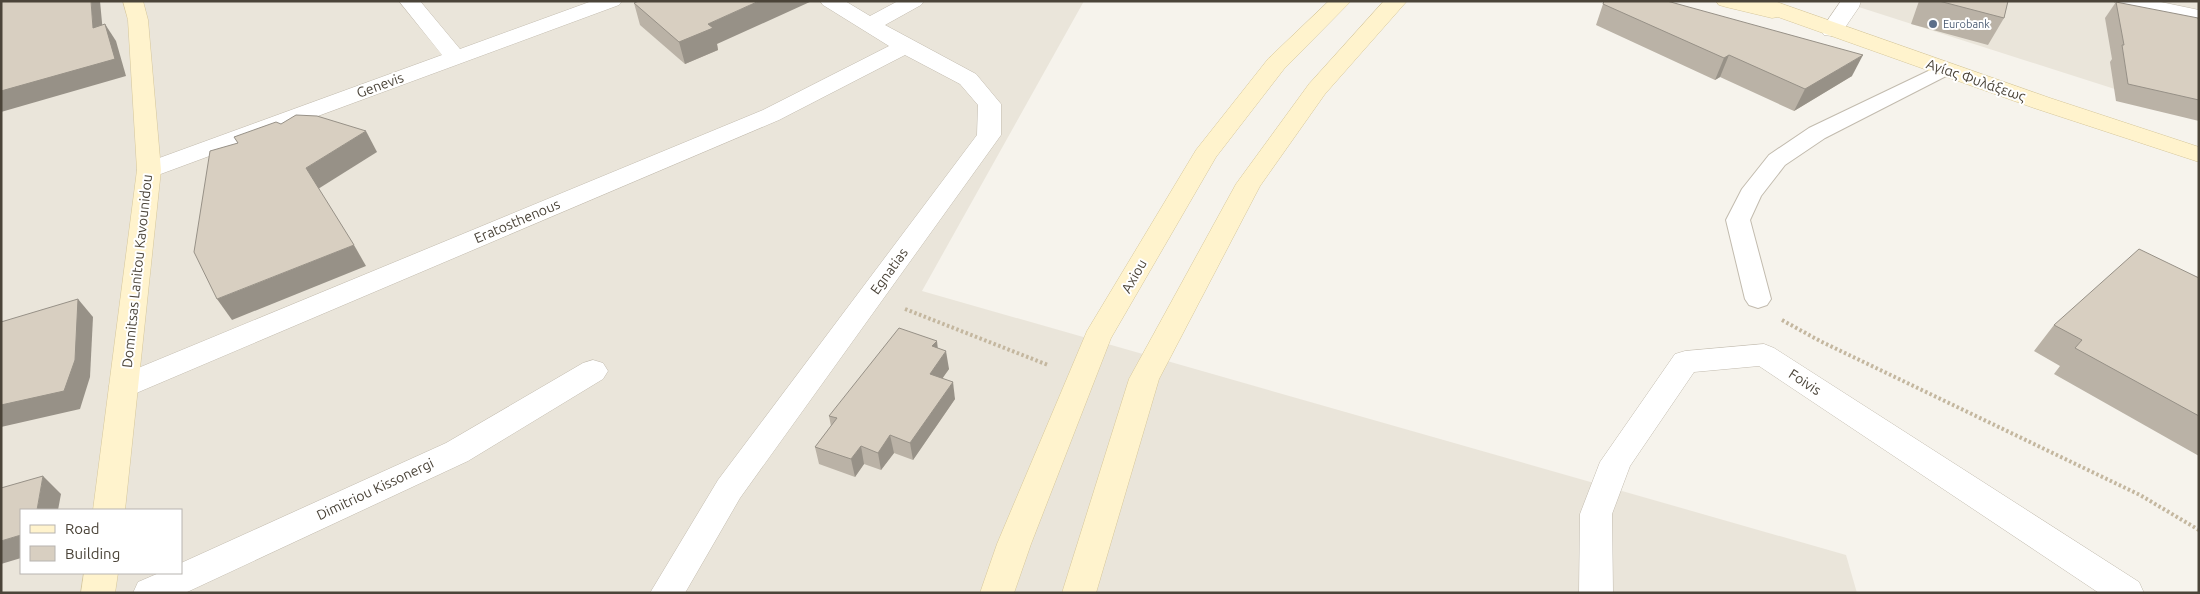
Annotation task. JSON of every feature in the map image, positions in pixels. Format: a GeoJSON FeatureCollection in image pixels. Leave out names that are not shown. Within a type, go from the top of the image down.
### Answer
{"type":"FeatureCollection","features":[{"type":"Feature","properties":{"kind":"street","name":"Domnitsas Lanitou Kavounidou"},"geometry":{"type":"LineString","coordinates":[[108,509],[149,170],[138,20],[133,1]]}},
{"type":"Feature","properties":{"kind":"street"},"geometry":{"type":"LineString","coordinates":[[409,1],[456,57]]}},
{"type":"Feature","properties":{"kind":"street","name":"Genevis"},"geometry":{"type":"LineString","coordinates":[[149,170],[612,1]]}},
{"type":"Feature","properties":{"kind":"street","name":"Egnatias"},"geometry":{"type":"LineString","coordinates":[[667,593],[729,489],[989,135],[990,104],[968,79],[905,46],[830,1]]}},
{"type":"Feature","properties":{"kind":"street"},"geometry":{"type":"LineString","coordinates":[[870,24],[914,1]]}},
{"type":"Feature","properties":{"kind":"street","name":"Axiou"},"geometry":{"type":"LineString","coordinates":[[997,593],[1018,534],[1097,338],[1205,155],[1276,64],[1341,1]]}},
{"type":"Feature","properties":{"kind":"street"},"geometry":{"type":"LineString","coordinates":[[1079,593],[1144,379],[1244,192],[1317,89],[1397,1]]}},
{"type":"Feature","properties":{"kind":"street"},"geometry":{"type":"LineString","coordinates":[[1726,1],[1794,9]]}},
{"type":"Feature","properties":{"kind":"street","name":"Αγίας Φυλάξεως"},"geometry":{"type":"LineString","coordinates":[[1754,1],[1841,16],[2045,89],[2199,138]]}},
{"type":"Feature","properties":{"kind":"street"},"geometry":{"type":"LineString","coordinates":[[2124,1],[2199,16]]}},
{"type":"Feature","properties":{"kind":"street","name":"Αγίας Φυλάξεως"},"geometry":{"type":"LineString","coordinates":[[1841,16],[1945,69],[2199,155]]}},
{"type":"Feature","properties":{"kind":"street","name":"Eratosthenous"},"geometry":{"type":"LineString","coordinates":[[124,386],[771,115],[905,46]]}},
{"type":"Feature","properties":{"kind":"street","name":"Foivis"},"geometry":{"type":"LineString","coordinates":[[1596,593],[1596,514],[1616,462],[1685,362],[1764,355],[2127,593]]}},
{"type":"Feature","properties":{"kind":"street","name":"Dimitriou Kissonergi"},"geometry":{"type":"LineString","coordinates":[[150,593],[457,452],[593,371]]}},
{"type":"Feature","properties":{"kind":"street"},"geometry":{"type":"LineString","coordinates":[[98,593],[101,574]]}},
{"type":"Feature","properties":{"kind":"lane"},"geometry":{"type":"LineString","coordinates":[[1758,299],[1738,220],[1750,194],[1777,160],[1817,132],[1945,69]]}},
{"type":"Feature","properties":{"kind":"path"},"geometry":{"type":"LineString","coordinates":[[872,296],[1081,378]]}},
{"type":"Feature","properties":{"kind":"path"},"geometry":{"type":"LineString","coordinates":[[1758,299],[1785,322],[1820,341],[2140,495],[2199,530]]}},
{"type":"Feature","properties":{"kind":"shaded area"},"geometry":{"type":"Polygon","coordinates":[[[1,1],[1084,1],[922,291],[1846,555],[1857,593],[1,593],[1,1]]]}},
{"type":"Feature","properties":{"kind":"shaded area"},"geometry":{"type":"Polygon","coordinates":[[[1840,1],[2199,1],[2199,116],[1840,1]]]}},
{"type":"Feature","properties":{"kind":"building"},"geometry":{"type":"Polygon","coordinates":[[[1,1],[91,1],[93,28],[105,24],[115,59],[1,91],[1,1]]]}},
{"type":"Feature","properties":{"kind":"building"},"geometry":{"type":"Polygon","coordinates":[[[639,1],[759,1],[708,24],[713,28],[679,42],[634,3],[639,1]]]}},
{"type":"Feature","properties":{"kind":"building"},"geometry":{"type":"Polygon","coordinates":[[[1604,1],[1667,1],[1863,55],[1805,89],[1729,55],[1724,58],[1603,4],[1604,1]]]}},
{"type":"Feature","properties":{"kind":"building"},"geometry":{"type":"Polygon","coordinates":[[[1939,1],[2008,1],[2004,18],[1939,1]]]}},
{"type":"Feature","properties":{"kind":"building"},"geometry":{"type":"Polygon","coordinates":[[[2116,2],[2198,18],[2199,100],[2128,84],[2122,45],[2124,45],[2116,2]]]}},
{"type":"Feature","properties":{"kind":"building"},"geometry":{"type":"Polygon","coordinates":[[[296,115],[317,116],[366,131],[306,168],[354,245],[217,299],[194,252],[210,151],[238,143],[234,137],[276,122],[281,124],[296,115]]]}},
{"type":"Feature","properties":{"kind":"building"},"geometry":{"type":"Polygon","coordinates":[[[2139,249],[2199,278],[2199,416],[2075,348],[2082,340],[2054,325],[2139,249]]]}},
{"type":"Feature","properties":{"kind":"building"},"geometry":{"type":"Polygon","coordinates":[[[78,299],[75,360],[64,391],[1,405],[1,322],[78,299]]]}},
{"type":"Feature","properties":{"kind":"building"},"geometry":{"type":"Polygon","coordinates":[[[899,328],[937,341],[932,346],[946,351],[930,374],[953,382],[910,443],[890,435],[878,453],[861,446],[851,459],[815,447],[837,418],[829,416],[899,328]]]}},
{"type":"Feature","properties":{"kind":"building"},"geometry":{"type":"Polygon","coordinates":[[[43,476],[37,509],[20,509],[20,535],[1,541],[1,488],[43,476]]]}},
{"type":"Feature","properties":{"kind":"place","name":"Eurobank"},"geometry":{"type":"Point","coordinates":[1933,24]}}]}
